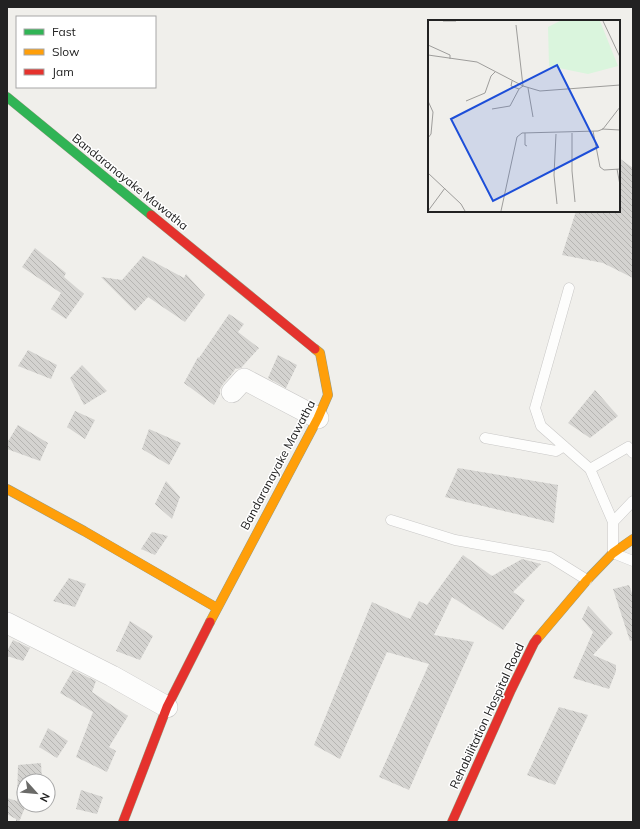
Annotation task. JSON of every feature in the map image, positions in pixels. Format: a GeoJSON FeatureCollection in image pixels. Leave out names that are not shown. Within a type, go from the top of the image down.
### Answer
{"type":"FeatureCollection","features":[{"type":"Feature","properties":{"kind":"street","name":"Bandaranayake Mawatha"},"geometry":{"type":"LineString","coordinates":[[7,97],[320,353],[328,395],[318,418],[217,608],[167,707],[123,822]]}},
{"type":"Feature","properties":{"kind":"street"},"geometry":{"type":"LineString","coordinates":[[232,392],[244,379],[318,418]]}},
{"type":"Feature","properties":{"kind":"street"},"geometry":{"type":"LineString","coordinates":[[7,489],[84,530],[217,608]]}},
{"type":"Feature","properties":{"kind":"street","name":"Rehabilitation Hospital Road"},"geometry":{"type":"LineString","coordinates":[[452,822],[510,690],[534,644],[587,580],[613,553],[633,539]]}},
{"type":"Feature","properties":{"kind":"street"},"geometry":{"type":"LineString","coordinates":[[7,624],[112,676],[167,707]]}},
{"type":"Feature","properties":{"kind":"lane"},"geometry":{"type":"LineString","coordinates":[[569,288],[535,408],[542,426],[590,469],[613,522],[613,553],[633,562]]}},
{"type":"Feature","properties":{"kind":"lane"},"geometry":{"type":"LineString","coordinates":[[485,438],[556,450],[564,446]]}},
{"type":"Feature","properties":{"kind":"lane"},"geometry":{"type":"LineString","coordinates":[[590,469],[628,447],[633,453]]}},
{"type":"Feature","properties":{"kind":"lane"},"geometry":{"type":"LineString","coordinates":[[613,522],[633,501]]}},
{"type":"Feature","properties":{"kind":"lane"},"geometry":{"type":"LineString","coordinates":[[391,520],[455,540],[550,557],[587,580]]}},
{"type":"Feature","properties":{"kind":"building"},"geometry":{"type":"Polygon","coordinates":[[[620,159],[633,168],[633,278],[603,263],[562,255],[576,212],[620,212],[620,159]]]}},
{"type":"Feature","properties":{"kind":"building"},"geometry":{"type":"Polygon","coordinates":[[[35,248],[66,273],[64,277],[84,294],[66,319],[51,309],[61,293],[22,267],[35,248]]]}},
{"type":"Feature","properties":{"kind":"building"},"geometry":{"type":"Polygon","coordinates":[[[143,256],[184,278],[186,274],[205,295],[185,322],[148,297],[135,311],[101,277],[122,280],[143,256]]]}},
{"type":"Feature","properties":{"kind":"building"},"geometry":{"type":"Polygon","coordinates":[[[229,314],[244,324],[238,332],[259,348],[241,368],[236,368],[223,384],[214,405],[184,383],[198,357],[199,358],[229,314]]]}},
{"type":"Feature","properties":{"kind":"building"},"geometry":{"type":"Polygon","coordinates":[[[28,350],[57,365],[51,379],[18,366],[28,350]]]}},
{"type":"Feature","properties":{"kind":"building"},"geometry":{"type":"Polygon","coordinates":[[[278,355],[297,365],[286,388],[268,378],[278,355]]]}},
{"type":"Feature","properties":{"kind":"building"},"geometry":{"type":"Polygon","coordinates":[[[82,365],[107,391],[84,405],[70,378],[82,365]]]}},
{"type":"Feature","properties":{"kind":"building"},"geometry":{"type":"Polygon","coordinates":[[[595,390],[618,416],[590,438],[568,423],[595,390]]]}},
{"type":"Feature","properties":{"kind":"building"},"geometry":{"type":"Polygon","coordinates":[[[75,411],[95,420],[85,439],[67,427],[75,411]]]}},
{"type":"Feature","properties":{"kind":"building"},"geometry":{"type":"Polygon","coordinates":[[[18,425],[48,443],[40,461],[7,449],[7,443],[18,425]]]}},
{"type":"Feature","properties":{"kind":"building"},"geometry":{"type":"Polygon","coordinates":[[[149,429],[181,443],[169,465],[142,449],[149,429]]]}},
{"type":"Feature","properties":{"kind":"building"},"geometry":{"type":"Polygon","coordinates":[[[458,468],[558,485],[554,523],[445,497],[458,468]]]}},
{"type":"Feature","properties":{"kind":"building"},"geometry":{"type":"Polygon","coordinates":[[[166,481],[180,497],[172,519],[155,504],[166,481]]]}},
{"type":"Feature","properties":{"kind":"building"},"geometry":{"type":"Polygon","coordinates":[[[152,532],[168,536],[155,555],[141,549],[152,532]]]}},
{"type":"Feature","properties":{"kind":"building"},"geometry":{"type":"Polygon","coordinates":[[[463,555],[492,576],[522,559],[541,564],[513,592],[525,600],[503,630],[452,597],[434,635],[474,642],[409,790],[379,777],[429,664],[387,652],[340,759],[314,745],[372,602],[410,619],[419,601],[427,605],[463,555]]]}},
{"type":"Feature","properties":{"kind":"building"},"geometry":{"type":"Polygon","coordinates":[[[69,578],[86,584],[75,607],[53,601],[69,578]]]}},
{"type":"Feature","properties":{"kind":"building"},"geometry":{"type":"Polygon","coordinates":[[[629,585],[633,596],[633,640],[630,641],[613,589],[629,585]]]}},
{"type":"Feature","properties":{"kind":"building"},"geometry":{"type":"Polygon","coordinates":[[[588,606],[613,633],[593,655],[616,665],[616,671],[609,689],[573,678],[593,632],[582,619],[588,606]]]}},
{"type":"Feature","properties":{"kind":"building"},"geometry":{"type":"Polygon","coordinates":[[[130,621],[153,636],[140,660],[116,651],[130,621]]]}},
{"type":"Feature","properties":{"kind":"building"},"geometry":{"type":"Polygon","coordinates":[[[13,640],[30,648],[23,661],[7,656],[7,651],[13,640]]]}},
{"type":"Feature","properties":{"kind":"building"},"geometry":{"type":"Polygon","coordinates":[[[73,670],[96,681],[92,692],[128,716],[109,747],[116,751],[107,772],[76,757],[93,712],[60,693],[73,670]]]}},
{"type":"Feature","properties":{"kind":"building"},"geometry":{"type":"Polygon","coordinates":[[[559,707],[588,715],[555,785],[527,775],[559,707]]]}},
{"type":"Feature","properties":{"kind":"building"},"geometry":{"type":"Polygon","coordinates":[[[48,728],[68,741],[57,758],[39,747],[48,728]]]}},
{"type":"Feature","properties":{"kind":"building"},"geometry":{"type":"Polygon","coordinates":[[[41,763],[42,773],[18,773],[18,765],[41,763]]]}},
{"type":"Feature","properties":{"kind":"building"},"geometry":{"type":"Polygon","coordinates":[[[81,790],[103,797],[97,814],[76,809],[81,790]]]}},
{"type":"Feature","properties":{"kind":"building"},"geometry":{"type":"Polygon","coordinates":[[[7,798],[16,801],[16,813],[23,813],[19,822],[16,822],[16,819],[7,814],[7,798]]]}},
{"type":"Feature","properties":{"kind":"traffic: fast"},"geometry":{"type":"LineString","coordinates":[[7,97],[151,215]]}},
{"type":"Feature","properties":{"kind":"traffic: slow"},"geometry":{"type":"LineString","coordinates":[[210,622],[318,418],[328,395],[320,353],[315,349]]}},
{"type":"Feature","properties":{"kind":"traffic: slow"},"geometry":{"type":"LineString","coordinates":[[7,489],[84,531],[217,608]]}},
{"type":"Feature","properties":{"kind":"traffic: slow"},"geometry":{"type":"LineString","coordinates":[[537,639],[587,580],[613,553],[633,539]]}},
{"type":"Feature","properties":{"kind":"traffic: jam"},"geometry":{"type":"LineString","coordinates":[[151,215],[315,349]]}},
{"type":"Feature","properties":{"kind":"traffic: jam"},"geometry":{"type":"LineString","coordinates":[[123,822],[167,707],[210,622]]}},
{"type":"Feature","properties":{"kind":"traffic: jam"},"geometry":{"type":"LineString","coordinates":[[452,822],[511,690],[537,639]]}}]}
